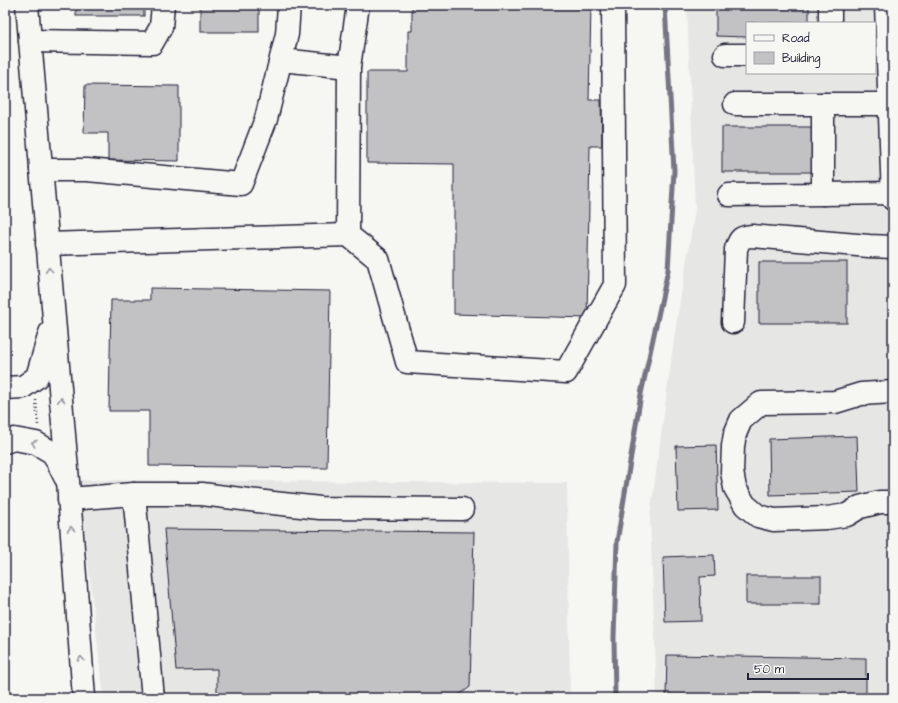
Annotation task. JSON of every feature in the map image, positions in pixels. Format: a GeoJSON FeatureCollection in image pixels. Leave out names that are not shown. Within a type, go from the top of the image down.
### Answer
{"type":"FeatureCollection","features":[{"type":"Feature","properties":{"kind":"street"},"geometry":{"type":"LineString","coordinates":[[27,5],[84,698]]}},
{"type":"Feature","properties":{"kind":"street"},"geometry":{"type":"LineString","coordinates":[[30,41],[152,43],[161,28],[163,5]]}},
{"type":"Feature","properties":{"kind":"street"},"geometry":{"type":"LineString","coordinates":[[41,170],[87,170],[241,184],[266,119],[287,34],[289,5]]}},
{"type":"Feature","properties":{"kind":"street"},"geometry":{"type":"LineString","coordinates":[[348,235],[349,66],[358,5]]}},
{"type":"Feature","properties":{"kind":"street"},"geometry":{"type":"LineString","coordinates":[[47,244],[348,235],[378,259],[407,362],[566,372],[615,285],[613,5]]}},
{"type":"Feature","properties":{"kind":"street"},"geometry":{"type":"LineString","coordinates":[[830,5],[830,22]]}},
{"type":"Feature","properties":{"kind":"street"},"geometry":{"type":"LineString","coordinates":[[886,5],[881,50],[891,104],[893,199]]}},
{"type":"Feature","properties":{"kind":"street"},"geometry":{"type":"LineString","coordinates":[[725,55],[746,55]]}},
{"type":"Feature","properties":{"kind":"street"},"geometry":{"type":"LineString","coordinates":[[281,60],[349,66]]}},
{"type":"Feature","properties":{"kind":"street"},"geometry":{"type":"LineString","coordinates":[[735,104],[891,104]]}},
{"type":"Feature","properties":{"kind":"street"},"geometry":{"type":"LineString","coordinates":[[823,104],[823,194]]}},
{"type":"Feature","properties":{"kind":"street"},"geometry":{"type":"LineString","coordinates":[[729,195],[893,193]]}},
{"type":"Feature","properties":{"kind":"street"},"geometry":{"type":"LineString","coordinates":[[733,322],[736,249],[739,240],[744,237],[752,236],[893,247]]}},
{"type":"Feature","properties":{"kind":"street"},"geometry":{"type":"LineString","coordinates":[[5,388],[23,387],[37,377],[54,322]]}},
{"type":"Feature","properties":{"kind":"street"},"geometry":{"type":"LineString","coordinates":[[893,392],[861,394],[835,402],[761,403],[741,420],[733,446],[732,472],[735,488],[744,505],[758,516],[774,520],[826,518],[847,515],[860,507],[880,502],[893,502]]}},
{"type":"Feature","properties":{"kind":"street"},"geometry":{"type":"LineString","coordinates":[[5,442],[14,439],[36,443],[53,453],[68,490]]}},
{"type":"Feature","properties":{"kind":"street"},"geometry":{"type":"LineString","coordinates":[[68,490],[134,494],[202,494],[320,508],[462,508]]}},
{"type":"Feature","properties":{"kind":"street"},"geometry":{"type":"LineString","coordinates":[[134,494],[153,698]]}},
{"type":"Feature","properties":{"kind":"path"},"geometry":{"type":"LineString","coordinates":[[35,398],[38,430]]}},
{"type":"Feature","properties":{"kind":"shaded area"},"geometry":{"type":"Polygon","coordinates":[[[687,5],[893,5],[893,698],[657,698],[650,517],[675,332],[695,210],[687,5]]]}},
{"type":"Feature","properties":{"kind":"shaded area"},"geometry":{"type":"Polygon","coordinates":[[[78,480],[567,483],[570,698],[104,698],[78,480]]]}},
{"type":"Feature","properties":{"kind":"building"},"geometry":{"type":"Polygon","coordinates":[[[76,5],[144,5],[144,16],[76,16],[76,5]]]}},
{"type":"Feature","properties":{"kind":"building"},"geometry":{"type":"Polygon","coordinates":[[[200,5],[259,5],[259,32],[200,32],[200,5]]]}},
{"type":"Feature","properties":{"kind":"building"},"geometry":{"type":"Polygon","coordinates":[[[412,5],[591,5],[589,100],[601,100],[602,146],[590,146],[587,318],[454,314],[454,164],[367,163],[367,72],[408,72],[408,31],[412,31],[412,5]]]}},
{"type":"Feature","properties":{"kind":"building"},"geometry":{"type":"Polygon","coordinates":[[[716,5],[809,5],[809,22],[746,22],[746,37],[716,36],[716,5]]]}},
{"type":"Feature","properties":{"kind":"building"},"geometry":{"type":"Polygon","coordinates":[[[85,85],[179,86],[179,161],[108,160],[108,133],[84,133],[85,85]]]}},
{"type":"Feature","properties":{"kind":"building"},"geometry":{"type":"Polygon","coordinates":[[[722,127],[813,127],[813,172],[722,172],[722,127]]]}},
{"type":"Feature","properties":{"kind":"building"},"geometry":{"type":"Polygon","coordinates":[[[759,262],[847,262],[847,323],[759,323],[759,262]]]}},
{"type":"Feature","properties":{"kind":"building"},"geometry":{"type":"Polygon","coordinates":[[[150,288],[330,291],[327,468],[149,466],[149,411],[109,411],[111,300],[150,300],[150,288]]]}},
{"type":"Feature","properties":{"kind":"building"},"geometry":{"type":"Polygon","coordinates":[[[857,436],[859,492],[770,495],[769,439],[857,436]]]}},
{"type":"Feature","properties":{"kind":"building"},"geometry":{"type":"Polygon","coordinates":[[[716,445],[718,510],[678,511],[676,446],[716,445]]]}},
{"type":"Feature","properties":{"kind":"building"},"geometry":{"type":"Polygon","coordinates":[[[164,529],[474,532],[470,687],[455,698],[217,698],[217,669],[176,670],[164,529]]]}},
{"type":"Feature","properties":{"kind":"building"},"geometry":{"type":"Polygon","coordinates":[[[714,555],[715,576],[700,577],[701,621],[665,622],[663,557],[714,555]]]}},
{"type":"Feature","properties":{"kind":"building"},"geometry":{"type":"Polygon","coordinates":[[[746,576],[821,576],[821,604],[746,604],[746,576]]]}},
{"type":"Feature","properties":{"kind":"building"},"geometry":{"type":"Polygon","coordinates":[[[667,655],[866,658],[866,698],[666,698],[667,655]]]}},
{"type":"Feature","properties":{"kind":"waterway"},"geometry":{"type":"LineString","coordinates":[[615,698],[614,638],[617,542],[641,394],[668,270],[674,171],[665,5]]}}]}
